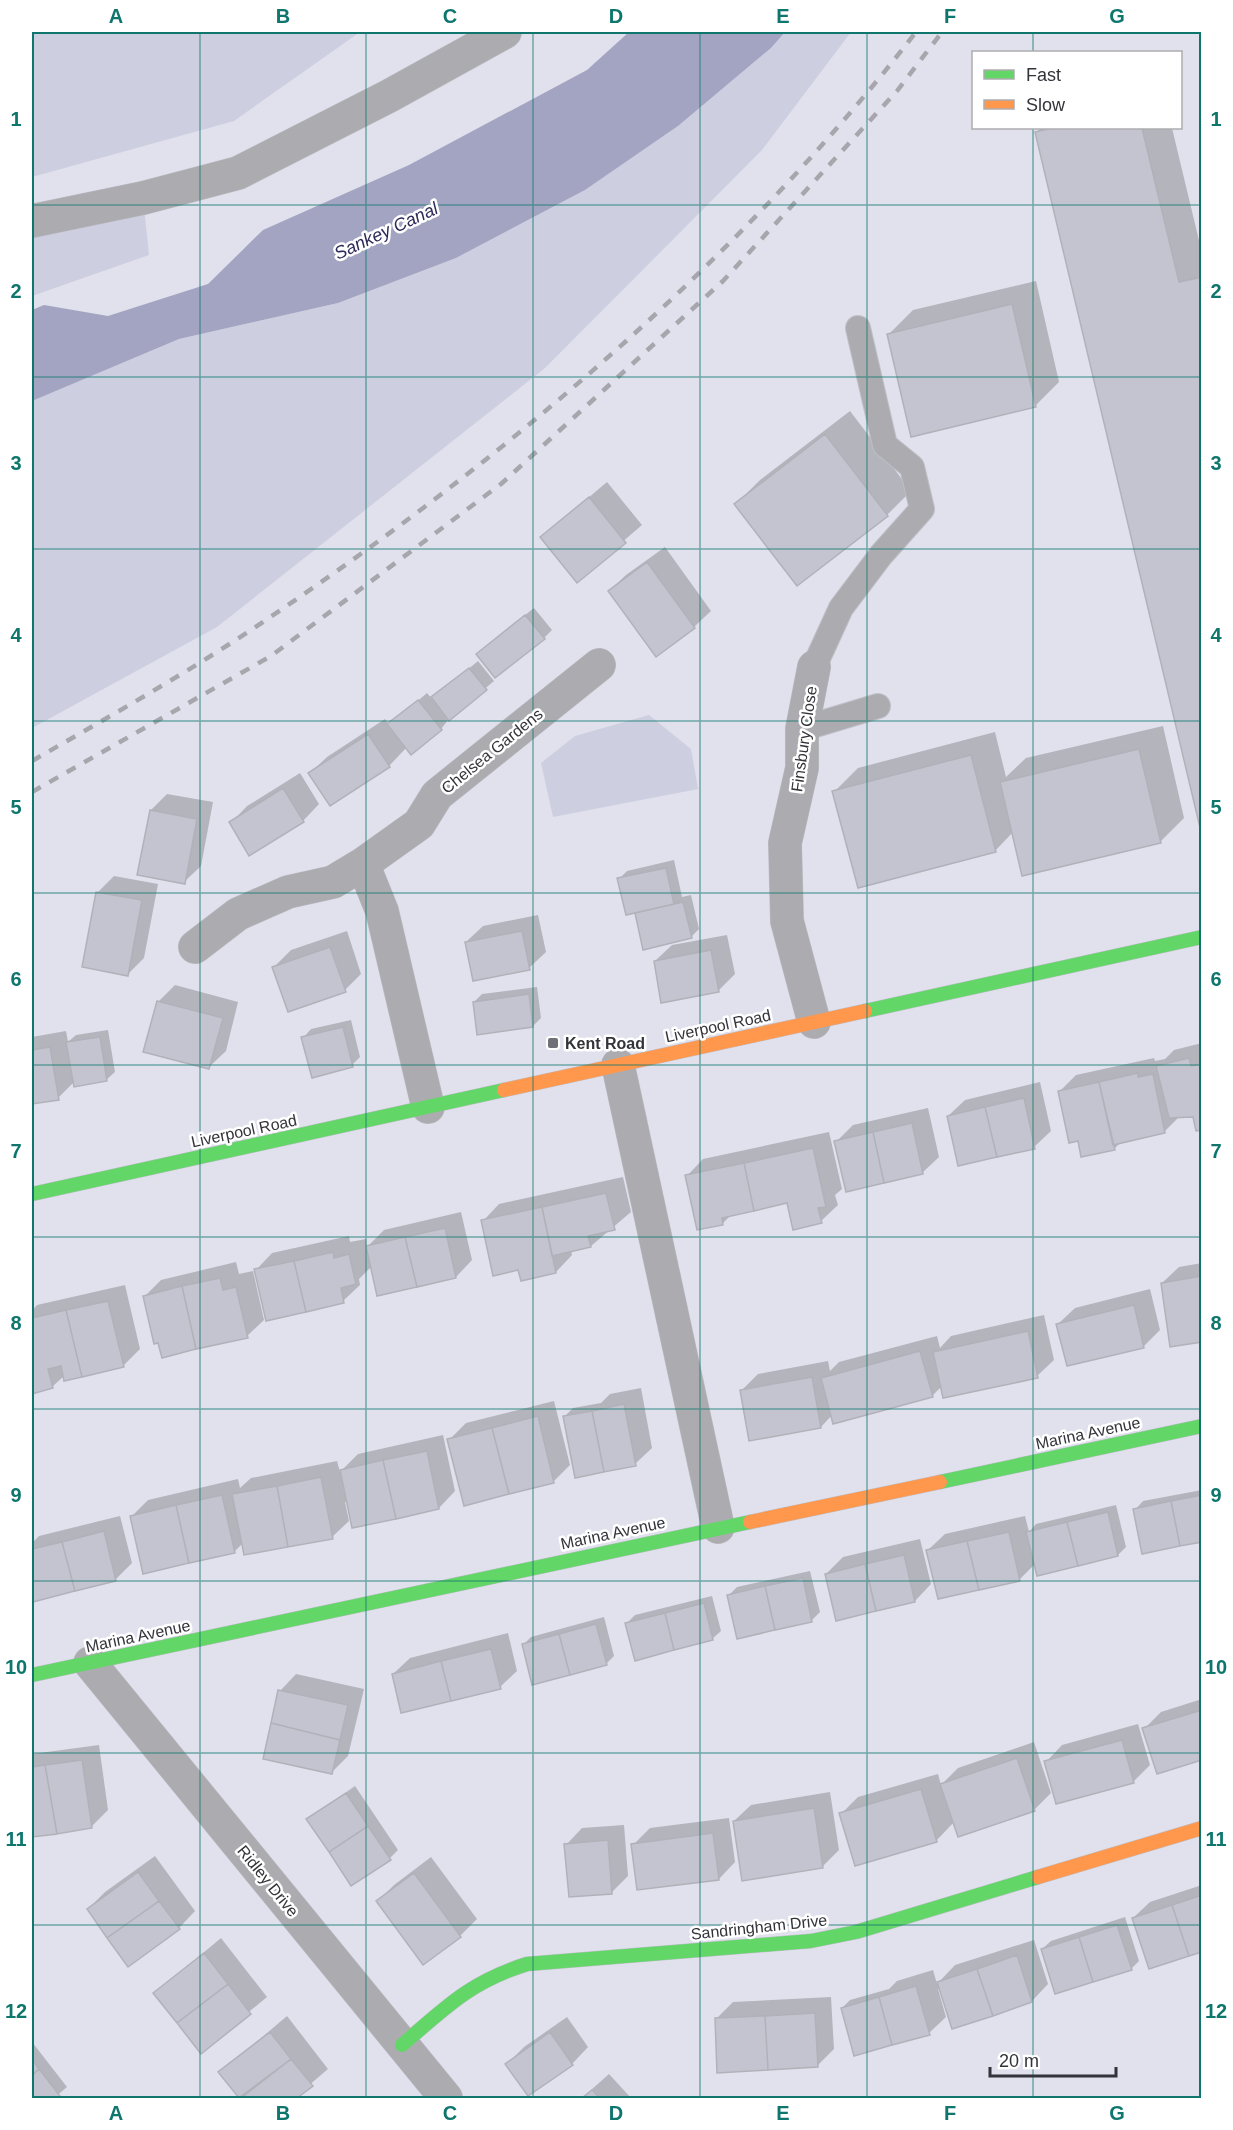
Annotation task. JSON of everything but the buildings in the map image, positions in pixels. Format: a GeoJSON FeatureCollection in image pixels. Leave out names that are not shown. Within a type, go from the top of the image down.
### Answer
{"type":"FeatureCollection","features":[{"type":"Feature","properties":{"kind":"street"},"geometry":{"type":"LineString","coordinates":[[32,220],[143,198],[238,173],[389,96],[505,32]]}},
{"type":"Feature","properties":{"kind":"street","name":"Chelsea Gardens"},"geometry":{"type":"LineString","coordinates":[[195,947],[238,914],[288,892],[333,882],[363,864],[419,824],[437,795],[599,665]]}},
{"type":"Feature","properties":{"kind":"street","name":"Finsbury Close"},"geometry":{"type":"LineString","coordinates":[[814,667],[802,729],[802,768],[785,843],[787,910],[801,977],[814,1022]]}},
{"type":"Feature","properties":{"kind":"street"},"geometry":{"type":"LineString","coordinates":[[363,864],[382,911],[428,1107]]}},
{"type":"Feature","properties":{"kind":"street","name":"Liverpool Road"},"geometry":{"type":"LineString","coordinates":[[32,1194],[1202,937]]}},
{"type":"Feature","properties":{"kind":"street"},"geometry":{"type":"LineString","coordinates":[[618,1065],[718,1527]]}},
{"type":"Feature","properties":{"kind":"street","name":"Marina Avenue"},"geometry":{"type":"LineString","coordinates":[[32,1675],[718,1527],[1202,1426]]}},
{"type":"Feature","properties":{"kind":"street","name":"Ridley Drive"},"geometry":{"type":"LineString","coordinates":[[90,1663],[446,2098]]}},
{"type":"Feature","properties":{"kind":"street","name":"Sandringham Drive"},"geometry":{"type":"LineString","coordinates":[[402,2045],[468,1989],[495,1974],[527,1964],[811,1941],[844,1934],[1202,1828]]}},
{"type":"Feature","properties":{"kind":"lane"},"geometry":{"type":"LineString","coordinates":[[814,667],[841,608],[880,555],[922,509],[912,468],[885,446],[858,328]]}},
{"type":"Feature","properties":{"kind":"lane"},"geometry":{"type":"LineString","coordinates":[[802,729],[878,706]]}},
{"type":"Feature","properties":{"kind":"shaded area"},"geometry":{"type":"Polygon","coordinates":[[[32,32],[360,32],[234,121],[32,177],[32,32]]]}},
{"type":"Feature","properties":{"kind":"shaded area"},"geometry":{"type":"Polygon","coordinates":[[[785,32],[851,32],[762,150],[545,368],[217,627],[32,728],[32,401],[179,339],[338,303],[456,258],[585,190],[678,126],[771,48],[785,32]]]}},
{"type":"Feature","properties":{"kind":"shaded area"},"geometry":{"type":"Polygon","coordinates":[[[143,198],[149,255],[32,296],[32,221],[143,198]]]}},
{"type":"Feature","properties":{"kind":"shaded area"},"geometry":{"type":"Polygon","coordinates":[[[649,715],[691,749],[698,789],[553,817],[541,763],[575,736],[649,715]]]}},
{"type":"Feature","properties":{"kind":"water","name":"Sankey Canal"},"geometry":{"type":"Polygon","coordinates":[[[629,32],[785,32],[771,48],[678,126],[585,190],[456,258],[338,303],[179,339],[32,401],[32,310],[44,305],[108,316],[208,284],[263,230],[409,165],[587,70],[629,32]]]}},
{"type":"Feature","properties":{"kind":"railway"},"geometry":{"type":"LineString","coordinates":[[32,761],[170,681],[251,630],[343,567],[522,431],[607,358],[770,202],[845,118],[916,32]]}},
{"type":"Feature","properties":{"kind":"railway"},"geometry":{"type":"LineString","coordinates":[[32,792],[271,656],[501,484],[723,281],[897,91],[942,32]]}},
{"type":"Feature","properties":{"kind":"traffic: fast"},"geometry":{"type":"LineString","coordinates":[[865,1011],[1202,937]]}},
{"type":"Feature","properties":{"kind":"traffic: fast"},"geometry":{"type":"LineString","coordinates":[[32,1194],[504,1090]]}},
{"type":"Feature","properties":{"kind":"traffic: fast"},"geometry":{"type":"LineString","coordinates":[[940,1482],[1202,1426]]}},
{"type":"Feature","properties":{"kind":"traffic: fast"},"geometry":{"type":"LineString","coordinates":[[32,1675],[750,1522]]}},
{"type":"Feature","properties":{"kind":"traffic: fast"},"geometry":{"type":"LineString","coordinates":[[402,2045],[460,1997],[490,1979],[527,1964],[811,1941],[856,1932],[1038,1877]]}},
{"type":"Feature","properties":{"kind":"traffic: slow"},"geometry":{"type":"LineString","coordinates":[[504,1090],[865,1011]]}},
{"type":"Feature","properties":{"kind":"traffic: slow"},"geometry":{"type":"LineString","coordinates":[[750,1522],[940,1482]]}},
{"type":"Feature","properties":{"kind":"traffic: slow"},"geometry":{"type":"LineString","coordinates":[[1038,1877],[1202,1828]]}},
{"type":"Feature","properties":{"kind":"place","name":"Kent Road"},"geometry":{"type":"Point","coordinates":[553,1043]}}]}
